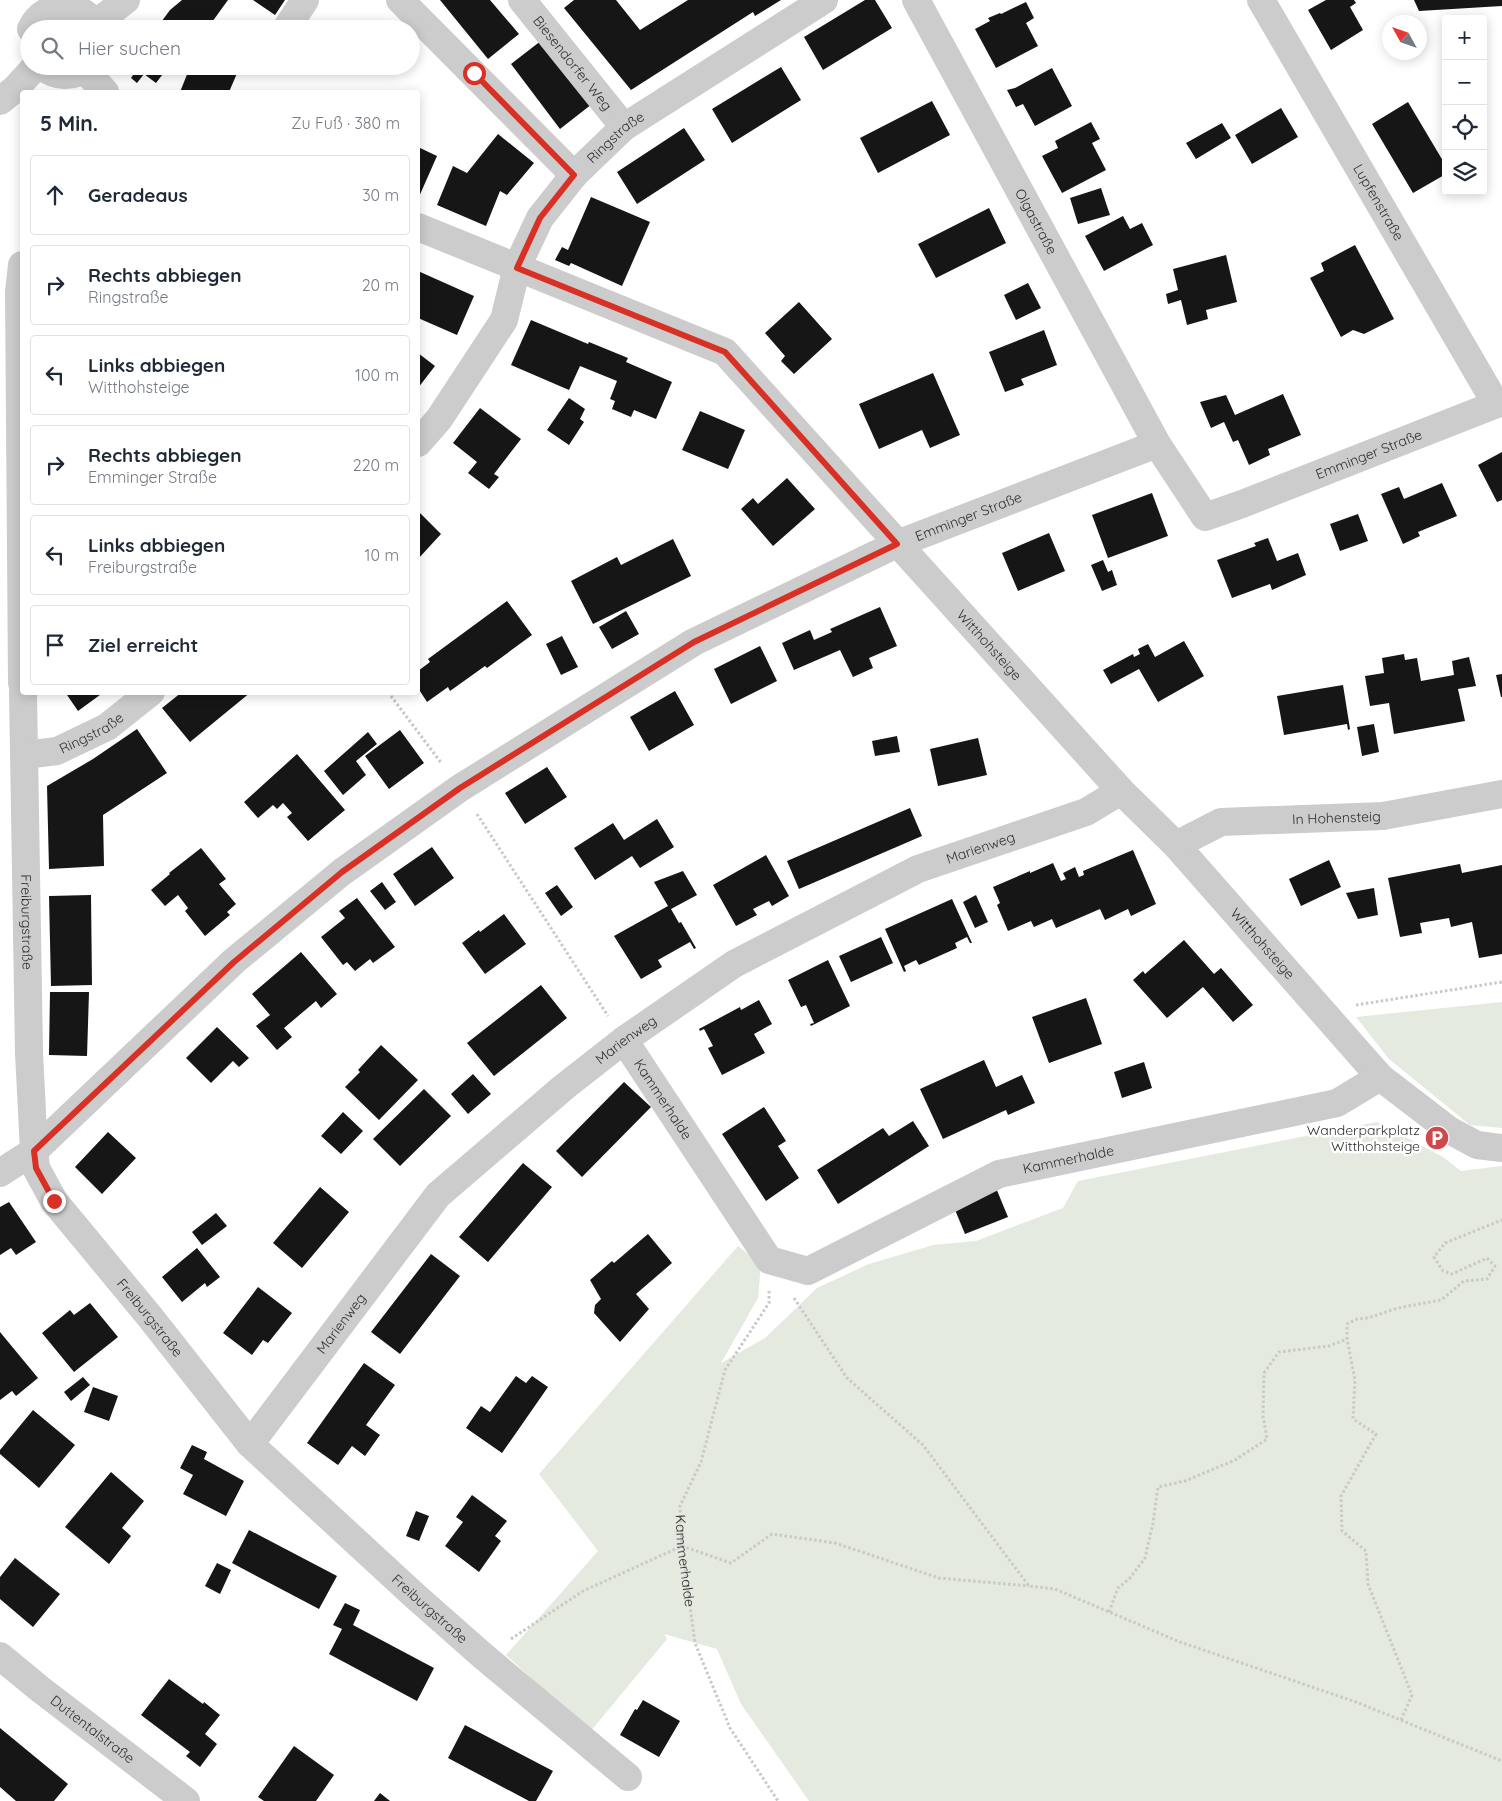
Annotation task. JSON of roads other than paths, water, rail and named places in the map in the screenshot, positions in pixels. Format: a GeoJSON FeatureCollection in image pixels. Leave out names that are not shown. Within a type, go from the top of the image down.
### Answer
{"type":"FeatureCollection","features":[{"type":"Feature","properties":{"kind":"street"},"geometry":{"type":"LineString","coordinates":[[104,20],[126,0]]}},
{"type":"Feature","properties":{"kind":"street"},"geometry":{"type":"LineString","coordinates":[[292,20],[305,0]]}},
{"type":"Feature","properties":{"kind":"street"},"geometry":{"type":"LineString","coordinates":[[400,0],[420,20]]}},
{"type":"Feature","properties":{"kind":"street","name":"Ringstraße"},"geometry":{"type":"LineString","coordinates":[[420,441],[439,419],[504,320],[517,268],[540,218],[574,175],[624,127],[824,0]]}},
{"type":"Feature","properties":{"kind":"street","name":"Olgastraße"},"geometry":{"type":"LineString","coordinates":[[916,0],[1157,444]]}},
{"type":"Feature","properties":{"kind":"street","name":"Lupfenstraße"},"geometry":{"type":"LineString","coordinates":[[1261,0],[1499,403]]}},
{"type":"Feature","properties":{"kind":"street","name":"Biesendorfer Weg"},"geometry":{"type":"LineString","coordinates":[[528,2],[624,127]]}},
{"type":"Feature","properties":{"kind":"street"},"geometry":{"type":"LineString","coordinates":[[35,20],[54,3],[82,10],[90,20]]}},
{"type":"Feature","properties":{"kind":"street"},"geometry":{"type":"LineString","coordinates":[[420,20],[574,175]]}},
{"type":"Feature","properties":{"kind":"street"},"geometry":{"type":"LineString","coordinates":[[0,101],[28,75]]}},
{"type":"Feature","properties":{"kind":"street"},"geometry":{"type":"LineString","coordinates":[[92,75],[103,90]]}},
{"type":"Feature","properties":{"kind":"street","name":"Witthohsteige"},"geometry":{"type":"LineString","coordinates":[[420,228],[725,352],[1121,791],[1176,845],[1380,1077],[1450,1130],[1477,1145],[1502,1148]]}},
{"type":"Feature","properties":{"kind":"street"},"geometry":{"type":"LineString","coordinates":[[20,289],[20,429]]}},
{"type":"Feature","properties":{"kind":"street","name":"Emminger Straße"},"geometry":{"type":"LineString","coordinates":[[0,1173],[34,1151],[234,962],[342,872],[460,788],[694,642],[897,544],[1157,444],[1205,517],[1499,403]]}},
{"type":"Feature","properties":{"kind":"street","name":"Freiburgstraße"},"geometry":{"type":"LineString","coordinates":[[23,695],[29,1043],[34,1151],[36,1168],[54,1201],[150,1317],[250,1444],[483,1656],[628,1777]]}},
{"type":"Feature","properties":{"kind":"street","name":"Ringstraße"},"geometry":{"type":"LineString","coordinates":[[25,755],[57,751],[107,727],[147,695]]}},
{"type":"Feature","properties":{"kind":"street","name":"Marienweg"},"geometry":{"type":"LineString","coordinates":[[250,1444],[438,1195],[564,1087],[624,1040],[734,964],[918,869],[1086,812],[1121,791]]}},
{"type":"Feature","properties":{"kind":"street","name":"In Hohensteig"},"geometry":{"type":"LineString","coordinates":[[1176,845],[1221,822],[1383,816],[1502,794]]}},
{"type":"Feature","properties":{"kind":"street","name":"Kammerhalde"},"geometry":{"type":"LineString","coordinates":[[624,1040],[769,1260],[808,1271],[999,1174],[1337,1102],[1380,1077]]}},
{"type":"Feature","properties":{"kind":"street","name":"Duttentalstraße"},"geometry":{"type":"LineString","coordinates":[[0,1656],[186,1801]]}},
{"type":"Feature","properties":{"kind":"place","name":"Wanderparkplatz Witthohsteige"},"geometry":{"type":"Point","coordinates":[1437,1138]}}]}
